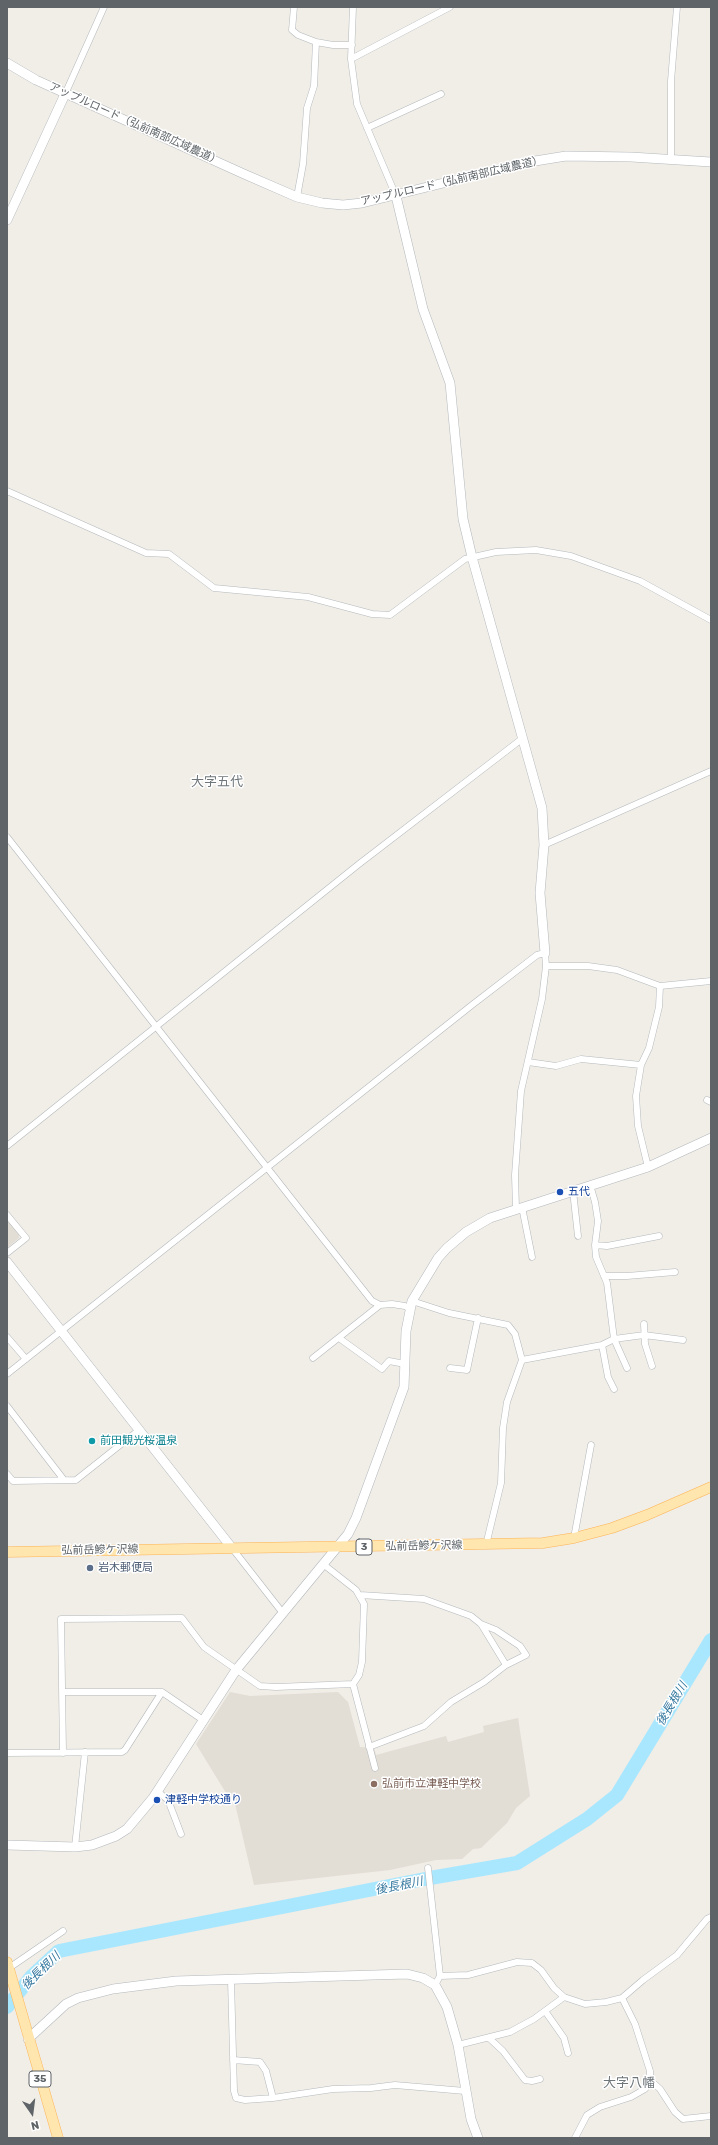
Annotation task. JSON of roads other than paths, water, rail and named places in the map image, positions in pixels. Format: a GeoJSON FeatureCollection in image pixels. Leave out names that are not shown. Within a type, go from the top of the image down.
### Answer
{"type":"FeatureCollection","features":[{"type":"Feature","properties":{"kind":"main road","name":"弘前岳鰺ケ沢線"},"geometry":{"type":"LineString","coordinates":[[7,1552],[543,1543],[574,1538],[628,1522],[711,1487]]}},
{"type":"Feature","properties":{"kind":"main road","name":"35"},"geometry":{"type":"LineString","coordinates":[[9,1969],[28,2039],[58,2138]]}},
{"type":"Feature","properties":{"kind":"street"},"geometry":{"type":"LineString","coordinates":[[7,220],[104,7]]}},
{"type":"Feature","properties":{"kind":"street"},"geometry":{"type":"LineString","coordinates":[[294,7],[292,30],[298,35],[316,42],[332,45],[352,45]]}},
{"type":"Feature","properties":{"kind":"street"},"geometry":{"type":"LineString","coordinates":[[353,7],[351,59],[357,104],[396,196],[423,309],[450,382],[464,519],[472,557],[542,808],[544,846],[540,893],[546,966],[542,999],[521,1091],[516,1175],[519,1208],[532,1257]]}},
{"type":"Feature","properties":{"kind":"street"},"geometry":{"type":"LineString","coordinates":[[351,59],[450,7]]}},
{"type":"Feature","properties":{"kind":"street"},"geometry":{"type":"LineString","coordinates":[[671,160],[671,81],[677,7]]}},
{"type":"Feature","properties":{"kind":"street"},"geometry":{"type":"LineString","coordinates":[[297,196],[303,164],[307,108],[314,86],[316,42]]}},
{"type":"Feature","properties":{"kind":"street","name":"アップルロード（弘前南部広域農道）"},"geometry":{"type":"LineString","coordinates":[[7,64],[36,80],[66,92],[297,196],[322,203],[343,205],[396,196],[529,162],[566,156],[589,155],[711,162]]}},
{"type":"Feature","properties":{"kind":"street"},"geometry":{"type":"LineString","coordinates":[[368,128],[441,94]]}},
{"type":"Feature","properties":{"kind":"street"},"geometry":{"type":"LineString","coordinates":[[7,491],[146,553],[169,554],[214,588],[308,597],[372,614],[390,615],[465,559],[496,552],[536,550],[572,556],[640,581],[711,620]]}},
{"type":"Feature","properties":{"kind":"street"},"geometry":{"type":"LineString","coordinates":[[7,1146],[360,864],[523,738]]}},
{"type":"Feature","properties":{"kind":"street"},"geometry":{"type":"LineString","coordinates":[[544,846],[711,771]]}},
{"type":"Feature","properties":{"kind":"street"},"geometry":{"type":"LineString","coordinates":[[7,837],[372,1301],[380,1305],[411,1305],[478,1318],[508,1325],[515,1334],[522,1360],[508,1402],[503,1428],[501,1483],[486,1545]]}},
{"type":"Feature","properties":{"kind":"street"},"geometry":{"type":"LineString","coordinates":[[7,1374],[531,959],[537,955],[545,954]]}},
{"type":"Feature","properties":{"kind":"street"},"geometry":{"type":"LineString","coordinates":[[546,966],[588,966],[617,970],[660,986],[711,982]]}},
{"type":"Feature","properties":{"kind":"street"},"geometry":{"type":"LineString","coordinates":[[648,1167],[638,1126],[636,1096],[641,1065],[649,1048],[657,1014],[660,986]]}},
{"type":"Feature","properties":{"kind":"street"},"geometry":{"type":"LineString","coordinates":[[528,1062],[556,1066],[581,1059],[641,1065]]}},
{"type":"Feature","properties":{"kind":"street"},"geometry":{"type":"LineString","coordinates":[[7,1845],[75,1847],[92,1845],[116,1836],[135,1821],[157,1791],[236,1670],[282,1612],[338,1547],[356,1518],[404,1387],[406,1331],[411,1305],[438,1258],[447,1248],[478,1224],[519,1208],[648,1167],[711,1138]]}},
{"type":"Feature","properties":{"kind":"street"},"geometry":{"type":"LineString","coordinates":[[590,1185],[596,1202],[598,1221],[595,1245],[596,1257],[606,1283],[614,1339],[627,1368]]}},
{"type":"Feature","properties":{"kind":"street"},"geometry":{"type":"LineString","coordinates":[[573,1191],[578,1236]]}},
{"type":"Feature","properties":{"kind":"street"},"geometry":{"type":"LineString","coordinates":[[7,1214],[26,1238],[7,1253]]}},
{"type":"Feature","properties":{"kind":"street"},"geometry":{"type":"LineString","coordinates":[[595,1245],[607,1246],[659,1236]]}},
{"type":"Feature","properties":{"kind":"street"},"geometry":{"type":"LineString","coordinates":[[7,1262],[282,1612]]}},
{"type":"Feature","properties":{"kind":"street"},"geometry":{"type":"LineString","coordinates":[[604,1276],[627,1276],[675,1272]]}},
{"type":"Feature","properties":{"kind":"street"},"geometry":{"type":"LineString","coordinates":[[313,1358],[380,1305]]}},
{"type":"Feature","properties":{"kind":"street"},"geometry":{"type":"LineString","coordinates":[[450,1368],[467,1370],[478,1318]]}},
{"type":"Feature","properties":{"kind":"street"},"geometry":{"type":"LineString","coordinates":[[644,1324],[644,1335],[652,1366]]}},
{"type":"Feature","properties":{"kind":"street"},"geometry":{"type":"LineString","coordinates":[[522,1360],[602,1345],[614,1339],[644,1335],[683,1340]]}},
{"type":"Feature","properties":{"kind":"street"},"geometry":{"type":"LineString","coordinates":[[7,1337],[26,1359]]}},
{"type":"Feature","properties":{"kind":"street"},"geometry":{"type":"LineString","coordinates":[[338,1338],[382,1369],[389,1361],[405,1364]]}},
{"type":"Feature","properties":{"kind":"street"},"geometry":{"type":"LineString","coordinates":[[602,1345],[608,1377],[614,1389]]}},
{"type":"Feature","properties":{"kind":"street"},"geometry":{"type":"LineString","coordinates":[[7,1406],[64,1480]]}},
{"type":"Feature","properties":{"kind":"street"},"geometry":{"type":"LineString","coordinates":[[7,1474],[13,1481],[76,1480],[139,1430]]}},
{"type":"Feature","properties":{"kind":"street"},"geometry":{"type":"LineString","coordinates":[[574,1538],[590,1445]]}},
{"type":"Feature","properties":{"kind":"street"},"geometry":{"type":"LineString","coordinates":[[323,1564],[360,1595],[364,1604],[362,1662],[359,1676],[353,1684]]}},
{"type":"Feature","properties":{"kind":"street"},"geometry":{"type":"LineString","coordinates":[[360,1595],[424,1599],[471,1616],[481,1624],[496,1630],[520,1646],[526,1656],[506,1665],[484,1682],[451,1702],[424,1726],[369,1747]]}},
{"type":"Feature","properties":{"kind":"street"},"geometry":{"type":"LineString","coordinates":[[63,1753],[61,1619],[182,1618],[204,1647],[260,1686],[276,1687],[353,1684]]}},
{"type":"Feature","properties":{"kind":"street"},"geometry":{"type":"LineString","coordinates":[[481,1624],[506,1665]]}},
{"type":"Feature","properties":{"kind":"street"},"geometry":{"type":"LineString","coordinates":[[353,1684],[375,1768]]}},
{"type":"Feature","properties":{"kind":"street"},"geometry":{"type":"LineString","coordinates":[[63,1692],[162,1692],[171,1700],[204,1720]]}},
{"type":"Feature","properties":{"kind":"street"},"geometry":{"type":"LineString","coordinates":[[7,1753],[122,1752],[125,1750],[162,1692]]}},
{"type":"Feature","properties":{"kind":"street"},"geometry":{"type":"LineString","coordinates":[[75,1847],[85,1752]]}},
{"type":"Feature","properties":{"kind":"street"},"geometry":{"type":"LineString","coordinates":[[157,1791],[168,1800],[181,1834]]}},
{"type":"Feature","properties":{"kind":"street"},"geometry":{"type":"LineString","coordinates":[[428,1868],[434,1905],[440,1976],[435,1985]]}},
{"type":"Feature","properties":{"kind":"street"},"geometry":{"type":"LineString","coordinates":[[440,1976],[468,1975],[517,1962],[532,1963],[541,1970],[564,1997],[585,2004],[606,2002],[622,1998],[643,1980],[677,1955],[707,1919],[711,1917]]}},
{"type":"Feature","properties":{"kind":"street"},"geometry":{"type":"LineString","coordinates":[[9,1969],[63,1931]]}},
{"type":"Feature","properties":{"kind":"street"},"geometry":{"type":"LineString","coordinates":[[28,2039],[66,2004],[78,1998],[113,1989],[176,1982],[406,1974],[423,1978],[435,1985],[447,2007],[458,2045],[471,2119],[478,2138]]}},
{"type":"Feature","properties":{"kind":"street"},"geometry":{"type":"LineString","coordinates":[[231,1980],[234,2091],[236,2098],[245,2100],[273,2098],[333,2089],[371,2088],[395,2085],[465,2091]]}},
{"type":"Feature","properties":{"kind":"street"},"geometry":{"type":"LineString","coordinates":[[458,2045],[489,2038],[523,2026],[564,1997]]}},
{"type":"Feature","properties":{"kind":"street"},"geometry":{"type":"LineString","coordinates":[[575,2138],[587,2115],[600,2107],[631,2097],[645,2089],[650,2080],[650,2071],[635,2024],[622,1998]]}},
{"type":"Feature","properties":{"kind":"street"},"geometry":{"type":"LineString","coordinates":[[545,2010],[564,2038],[568,2053]]}},
{"type":"Feature","properties":{"kind":"street"},"geometry":{"type":"LineString","coordinates":[[489,2038],[503,2051],[525,2080],[532,2081],[540,2079]]}},
{"type":"Feature","properties":{"kind":"street"},"geometry":{"type":"LineString","coordinates":[[233,2060],[260,2062],[266,2071],[273,2098]]}},
{"type":"Feature","properties":{"kind":"street"},"geometry":{"type":"LineString","coordinates":[[650,2080],[660,2089],[675,2112],[683,2118],[711,2116]]}},
{"type":"Feature","properties":{"kind":"waterway","name":"後長根川"},"geometry":{"type":"LineString","coordinates":[[7,2007],[31,1977],[59,1951],[430,1878],[517,1863],[587,1819],[617,1795],[711,1640]]}},
{"type":"Feature","properties":{"kind":"place","name":"五代"},"geometry":{"type":"Point","coordinates":[560,1192]}},
{"type":"Feature","properties":{"kind":"place","name":"前田観光桜温泉"},"geometry":{"type":"Point","coordinates":[92,1441]}},
{"type":"Feature","properties":{"kind":"place","name":"岩木郵便局"},"geometry":{"type":"Point","coordinates":[90,1568]}},
{"type":"Feature","properties":{"kind":"place","name":"弘前市立津軽中学校"},"geometry":{"type":"Point","coordinates":[374,1784]}},
{"type":"Feature","properties":{"kind":"place","name":"津軽中学校通り"},"geometry":{"type":"Point","coordinates":[157,1800]}},
{"type":"Feature","properties":{"kind":"district","name":"大字五代"},"geometry":{"type":"Point","coordinates":[217,782]}},
{"type":"Feature","properties":{"kind":"district","name":"大字八幡"},"geometry":{"type":"Point","coordinates":[629,2083]}}]}
